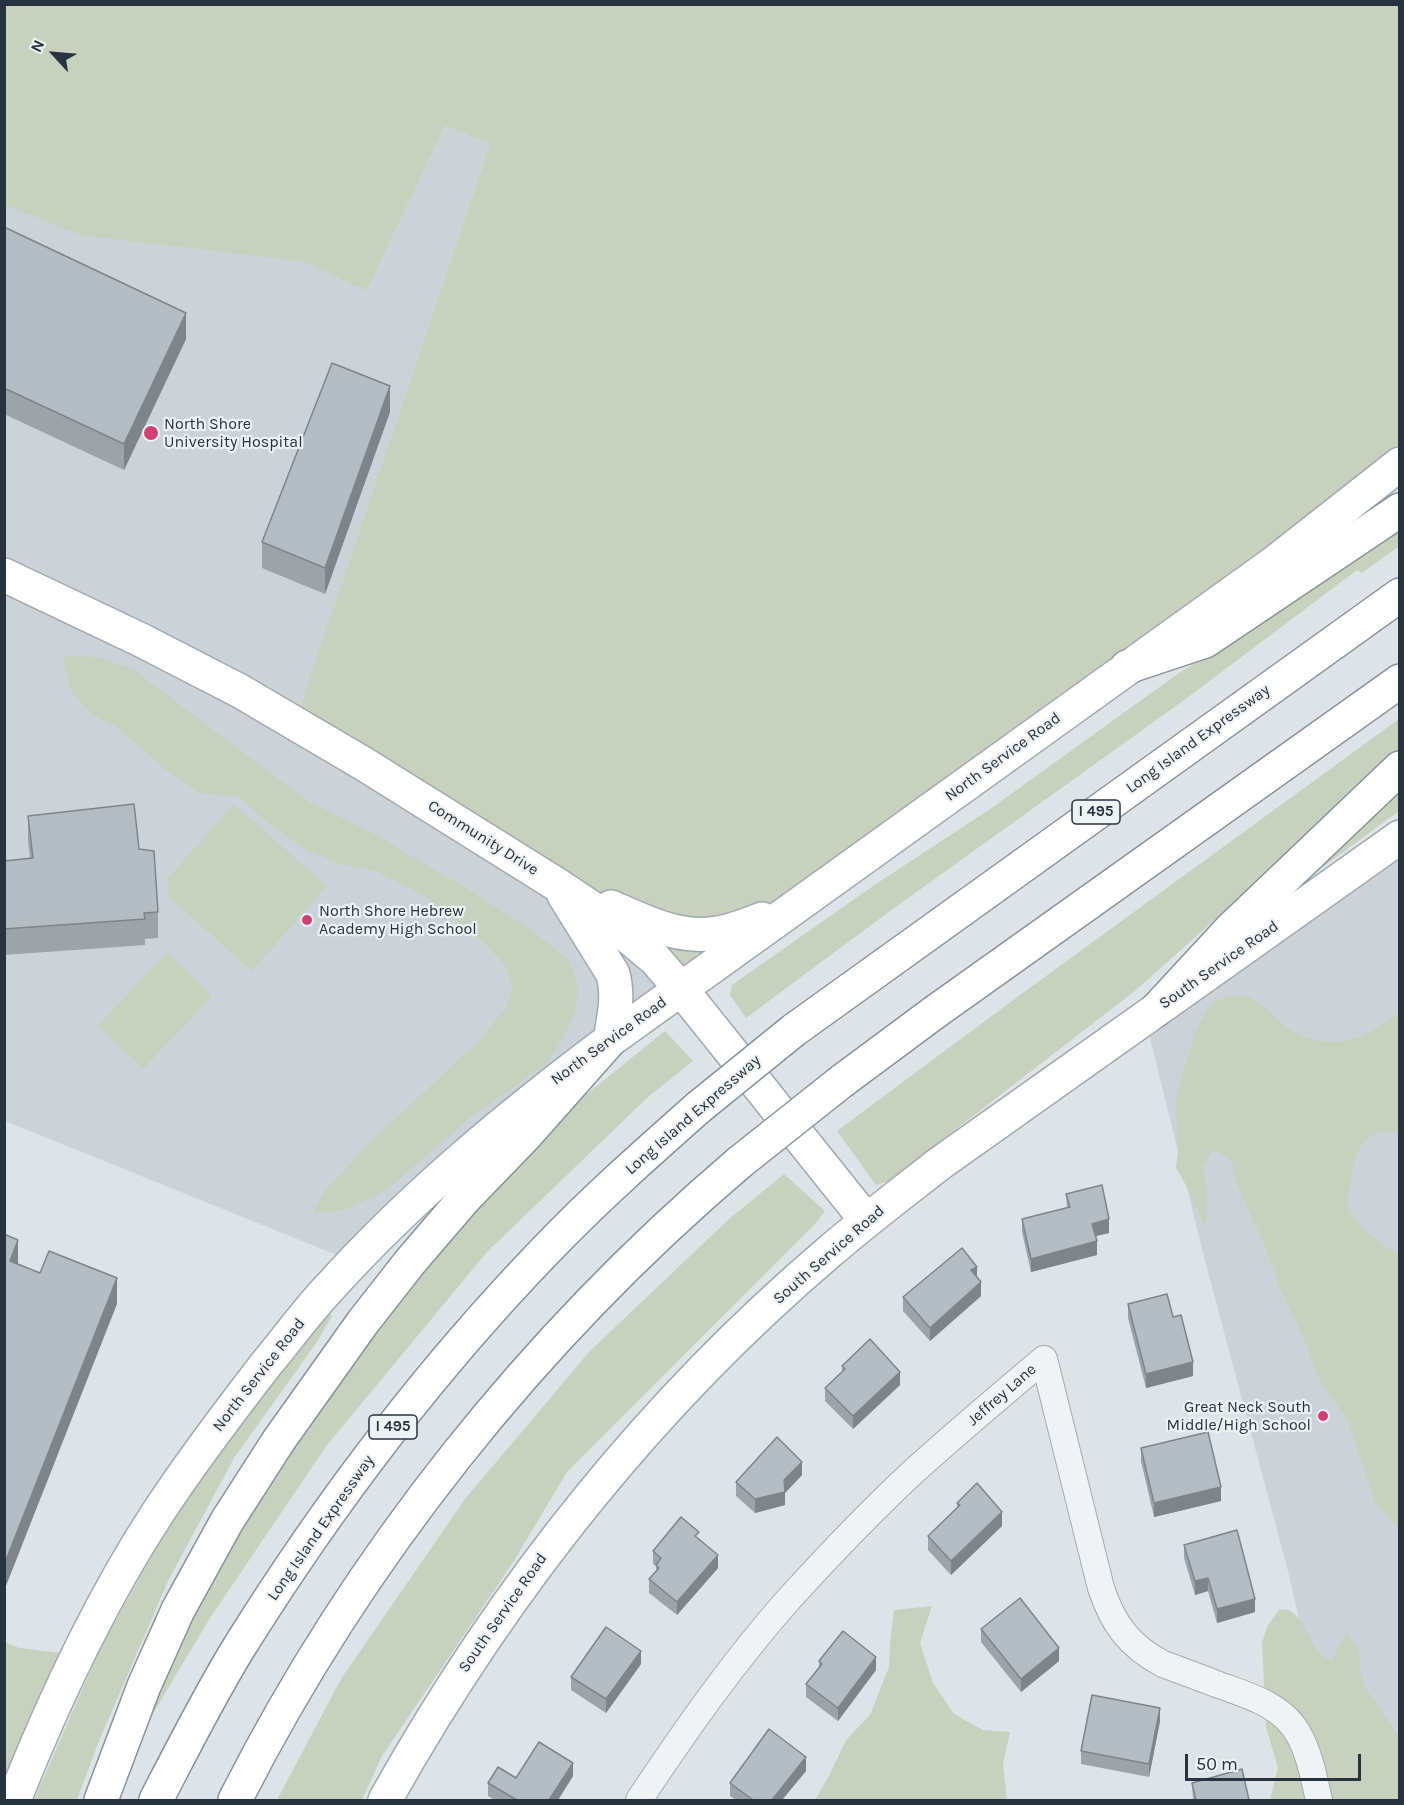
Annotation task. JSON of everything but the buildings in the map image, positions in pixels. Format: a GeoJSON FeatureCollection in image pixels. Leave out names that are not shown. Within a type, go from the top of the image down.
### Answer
{"type":"FeatureCollection","features":[{"type":"Feature","properties":{"kind":"main road","name":"North Service Road"},"geometry":{"type":"LineString","coordinates":[[14,1800],[79,1655],[124,1570],[156,1516],[213,1433],[330,1287],[414,1202],[493,1130],[610,1040],[1127,667],[1274,564],[1400,464]]}},
{"type":"Feature","properties":{"kind":"main road"},"geometry":{"type":"LineString","coordinates":[[1127,667],[1205,641],[1400,510]]}},
{"type":"Feature","properties":{"kind":"main road","name":"Community Drive"},"geometry":{"type":"LineString","coordinates":[[4,575],[141,640],[240,692],[364,764],[594,908],[655,959],[866,1221]]}},
{"type":"Feature","properties":{"kind":"main road","name":"Long Island Expressway"},"geometry":{"type":"LineString","coordinates":[[156,1800],[237,1651],[330,1511],[382,1440],[489,1311],[547,1248],[607,1189],[699,1107],[794,1030],[1400,596]]}},
{"type":"Feature","properties":{"kind":"main road"},"geometry":{"type":"LineString","coordinates":[[235,1800],[289,1701],[333,1630],[379,1560],[430,1491],[482,1424],[597,1296],[658,1235],[741,1162],[842,1081],[935,1012],[1400,681]]}},
{"type":"Feature","properties":{"kind":"main road"},"geometry":{"type":"LineString","coordinates":[[1156,1010],[1231,929],[1400,768]]}},
{"type":"Feature","properties":{"kind":"main road","name":"South Service Road"},"geometry":{"type":"LineString","coordinates":[[385,1800],[450,1689],[498,1617],[550,1547],[601,1483],[683,1390],[752,1322],[866,1221],[971,1141],[1400,837]]}},
{"type":"Feature","properties":{"kind":"main road"},"geometry":{"type":"LineString","coordinates":[[556,884],[663,928],[692,934],[715,934],[730,931],[794,907]]}},
{"type":"Feature","properties":{"kind":"main road"},"geometry":{"type":"LineString","coordinates":[[101,1800],[144,1686],[178,1610],[227,1521],[274,1448],[363,1322],[410,1262],[464,1199],[524,1137],[610,1040],[617,998],[613,974],[556,884]]}},
{"type":"Feature","properties":{"kind":"street","name":"Jeffrey Lane"},"geometry":{"type":"LineString","coordinates":[[639,1800],[721,1683],[773,1618],[817,1569],[914,1472],[1044,1359],[1101,1588],[1120,1630],[1142,1651],[1158,1661],[1251,1696],[1275,1708],[1300,1736],[1319,1800]]}},
{"type":"Feature","properties":{"kind":"shaded area"},"geometry":{"type":"Polygon","coordinates":[[[4,124],[367,291],[445,126],[490,144],[295,722],[681,989],[354,1262],[5,1121],[4,124]]]}},
{"type":"Feature","properties":{"kind":"shaded area","name":"Great Neck South Middle/High School"},"geometry":{"type":"Polygon","coordinates":[[[1399,840],[1399,1800],[1339,1796],[1289,1575],[1204,1257],[1146,1022],[1399,840]]]}},
{"type":"Feature","properties":{"kind":"green space"},"geometry":{"type":"Polygon","coordinates":[[[4,5],[1399,5],[1399,464],[681,989],[295,722],[490,144],[445,126],[367,291],[301,261],[80,235],[5,205],[4,5]]]}},
{"type":"Feature","properties":{"kind":"green space"},"geometry":{"type":"Polygon","coordinates":[[[1399,527],[1399,546],[1362,573],[1357,570],[1187,698],[890,911],[746,1018],[730,995],[732,985],[873,886],[993,807],[1172,678],[1399,527]]]}},
{"type":"Feature","properties":{"kind":"green space"},"geometry":{"type":"Polygon","coordinates":[[[83,655],[134,670],[308,801],[374,834],[473,892],[537,934],[569,960],[578,986],[576,1010],[561,1042],[546,1064],[471,1117],[384,1192],[344,1210],[313,1213],[324,1192],[370,1142],[481,1039],[506,1007],[513,987],[505,966],[485,943],[426,897],[375,871],[337,863],[307,850],[269,824],[239,797],[200,793],[165,769],[116,726],[91,714],[71,691],[63,657],[83,655]]]}},
{"type":"Feature","properties":{"kind":"green space"},"geometry":{"type":"Polygon","coordinates":[[[1399,719],[1399,749],[1294,849],[1136,990],[889,1181],[876,1185],[837,1131],[1399,719]]]}},
{"type":"Feature","properties":{"kind":"green space"},"geometry":{"type":"Polygon","coordinates":[[[1399,792],[1399,811],[1324,866],[1319,857],[1399,792]]]}},
{"type":"Feature","properties":{"kind":"green space"},"geometry":{"type":"Polygon","coordinates":[[[234,804],[327,886],[252,971],[169,897],[167,879],[234,804]]]}},
{"type":"Feature","properties":{"kind":"green space"},"geometry":{"type":"Polygon","coordinates":[[[167,952],[212,996],[143,1069],[98,1025],[167,952]]]}},
{"type":"Feature","properties":{"kind":"green space"},"geometry":{"type":"Polygon","coordinates":[[[1248,996],[1259,1002],[1294,1032],[1327,1042],[1349,1040],[1360,1036],[1399,1015],[1399,1133],[1387,1131],[1377,1133],[1362,1144],[1351,1173],[1348,1201],[1358,1222],[1377,1240],[1399,1254],[1399,1529],[1376,1503],[1348,1421],[1320,1380],[1236,1182],[1232,1160],[1213,1150],[1203,1167],[1207,1195],[1205,1227],[1176,1168],[1178,1151],[1176,1102],[1181,1077],[1195,1033],[1213,1002],[1226,997],[1248,996]]]}},
{"type":"Feature","properties":{"kind":"green space"},"geometry":{"type":"Polygon","coordinates":[[[665,1031],[693,1061],[648,1097],[487,1252],[327,1445],[210,1618],[133,1747],[216,1556],[378,1312],[547,1126],[665,1031]]]}},
{"type":"Feature","properties":{"kind":"green space"},"geometry":{"type":"Polygon","coordinates":[[[784,1174],[825,1211],[815,1224],[567,1472],[512,1564],[382,1756],[362,1800],[277,1800],[341,1679],[465,1499],[590,1351],[729,1219],[784,1174]]]}},
{"type":"Feature","properties":{"kind":"green space"},"geometry":{"type":"Polygon","coordinates":[[[328,1312],[332,1316],[317,1342],[234,1458],[169,1579],[99,1741],[77,1800],[34,1800],[100,1649],[172,1519],[310,1325],[328,1312]]]}},
{"type":"Feature","properties":{"kind":"green space"},"geometry":{"type":"Polygon","coordinates":[[[932,1606],[920,1643],[933,1683],[954,1714],[983,1730],[1010,1732],[1003,1764],[1007,1800],[815,1800],[846,1740],[870,1715],[889,1667],[894,1610],[932,1606]]]}},
{"type":"Feature","properties":{"kind":"green space"},"geometry":{"type":"Polygon","coordinates":[[[1286,1609],[1300,1620],[1314,1644],[1325,1657],[1333,1661],[1338,1646],[1347,1633],[1359,1651],[1360,1674],[1367,1691],[1399,1737],[1399,1800],[1270,1800],[1278,1768],[1266,1727],[1262,1642],[1268,1625],[1279,1610],[1286,1609]]]}},
{"type":"Feature","properties":{"kind":"green space"},"geometry":{"type":"Polygon","coordinates":[[[5,1642],[19,1648],[79,1655],[5,1800],[5,1642]]]}},
{"type":"Feature","properties":{"kind":"place","name":"North Shore University Hospital"},"geometry":{"type":"Point","coordinates":[151,433]}},
{"type":"Feature","properties":{"kind":"place","name":"North Shore Hebrew Academy High School"},"geometry":{"type":"Point","coordinates":[307,920]}},
{"type":"Feature","properties":{"kind":"place","name":"Great Neck South Middle/High School"},"geometry":{"type":"Point","coordinates":[1323,1416]}}]}
